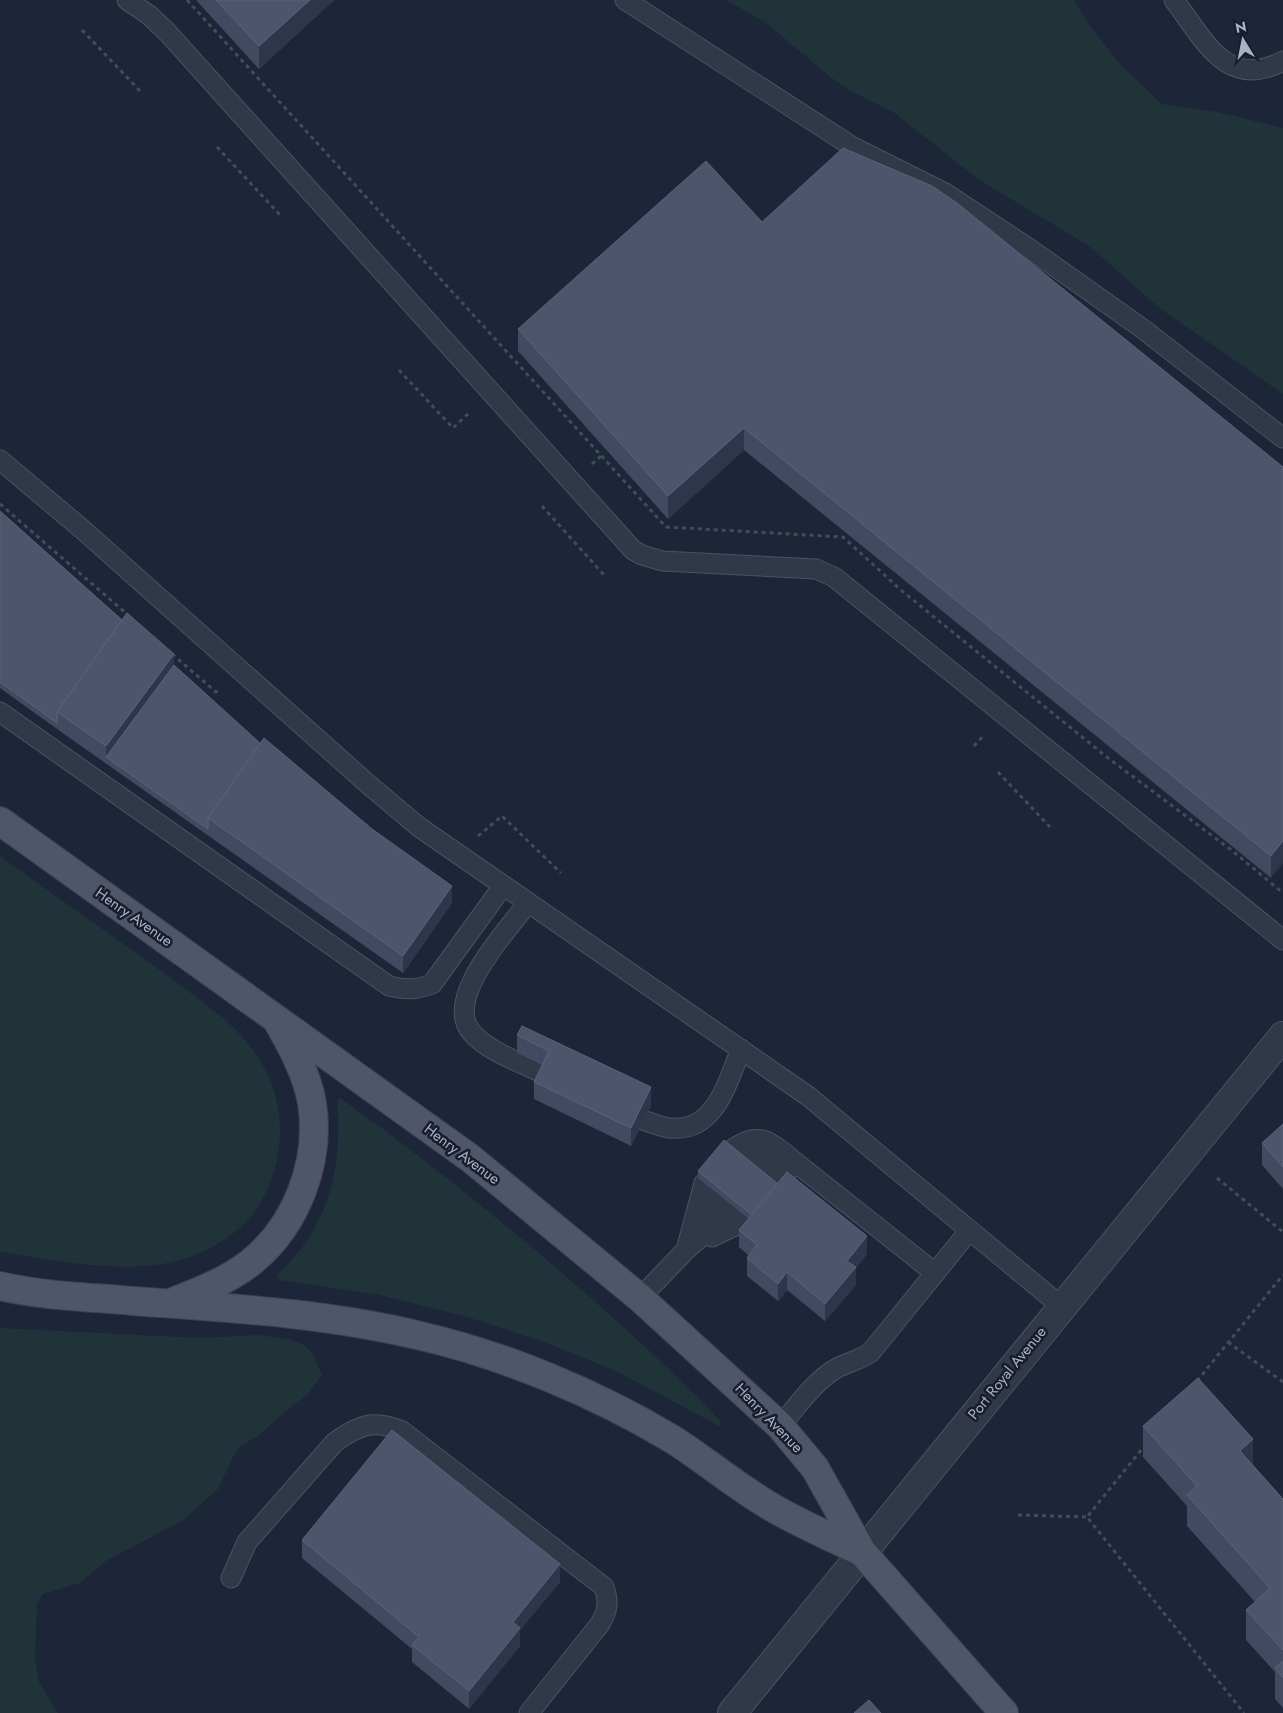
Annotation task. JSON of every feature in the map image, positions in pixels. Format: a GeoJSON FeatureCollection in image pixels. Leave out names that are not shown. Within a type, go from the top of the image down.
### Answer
{"type":"FeatureCollection","features":[{"type":"Feature","properties":{"kind":"main road","name":"Henry Avenue"},"geometry":{"type":"LineString","coordinates":[[0,821],[276,1017],[470,1158],[640,1298],[780,1426],[815,1468],[862,1552],[1004,1713]]}},
{"type":"Feature","properties":{"kind":"main road"},"geometry":{"type":"LineString","coordinates":[[169,1304],[210,1287],[250,1264],[272,1244],[288,1221],[298,1200],[308,1173],[312,1149],[314,1125],[312,1102],[306,1079],[292,1045],[276,1017]]}},
{"type":"Feature","properties":{"kind":"main road","name":"Henry Avenue"},"geometry":{"type":"LineString","coordinates":[[0,1286],[169,1304],[249,1308],[325,1318],[422,1336],[543,1375],[607,1404],[672,1440],[775,1509],[862,1552]]}},
{"type":"Feature","properties":{"kind":"street","name":"Port Royal Avenue"},"geometry":{"type":"LineString","coordinates":[[732,1713],[1061,1306],[1283,1036]]}},
{"type":"Feature","properties":{"kind":"lane"},"geometry":{"type":"LineString","coordinates":[[127,0],[149,15],[167,32],[633,550],[662,561],[816,569],[834,577],[1283,940]]}},
{"type":"Feature","properties":{"kind":"lane"},"geometry":{"type":"LineString","coordinates":[[625,0],[853,147],[946,193],[1015,239],[1143,330],[1283,438]]}},
{"type":"Feature","properties":{"kind":"lane"},"geometry":{"type":"LineString","coordinates":[[1174,0],[1219,59],[1233,68],[1250,70],[1270,67],[1283,61]]}},
{"type":"Feature","properties":{"kind":"lane"},"geometry":{"type":"LineString","coordinates":[[0,460],[82,529],[369,785],[419,827],[527,904],[808,1096],[1061,1306]]}},
{"type":"Feature","properties":{"kind":"lane"},"geometry":{"type":"LineString","coordinates":[[0,712],[389,986],[404,990],[418,990],[432,984],[503,886]]}},
{"type":"Feature","properties":{"kind":"lane"},"geometry":{"type":"LineString","coordinates":[[527,904],[477,971],[464,1006],[466,1022],[472,1032],[484,1043],[546,1075]]}},
{"type":"Feature","properties":{"kind":"lane"},"geometry":{"type":"LineString","coordinates":[[643,1120],[669,1128],[687,1128],[700,1123],[712,1110],[724,1091],[741,1049]]}},
{"type":"Feature","properties":{"kind":"lane"},"geometry":{"type":"LineString","coordinates":[[730,1151],[749,1138],[781,1151],[935,1274]]}},
{"type":"Feature","properties":{"kind":"lane"},"geometry":{"type":"LineString","coordinates":[[781,1151],[760,1176],[781,1151]]}},
{"type":"Feature","properties":{"kind":"lane"},"geometry":{"type":"LineString","coordinates":[[686,1250],[704,1183]]}},
{"type":"Feature","properties":{"kind":"lane"},"geometry":{"type":"LineString","coordinates":[[640,1298],[686,1250],[720,1196]]}},
{"type":"Feature","properties":{"kind":"lane"},"geometry":{"type":"LineString","coordinates":[[686,1250],[742,1213]]}},
{"type":"Feature","properties":{"kind":"lane"},"geometry":{"type":"LineString","coordinates":[[780,1426],[823,1378],[836,1369],[860,1360],[872,1352],[969,1230]]}},
{"type":"Feature","properties":{"kind":"lane"},"geometry":{"type":"LineString","coordinates":[[230,1578],[247,1542],[334,1442],[350,1431],[367,1424],[387,1425],[402,1431],[604,1587],[608,1600],[607,1612],[604,1618],[529,1713]]}},
{"type":"Feature","properties":{"kind":"path"},"geometry":{"type":"LineString","coordinates":[[187,0],[666,527],[843,537],[902,591],[1108,758],[1230,849],[1283,893]]}},
{"type":"Feature","properties":{"kind":"path"},"geometry":{"type":"LineString","coordinates":[[82,30],[141,92]]}},
{"type":"Feature","properties":{"kind":"path"},"geometry":{"type":"LineString","coordinates":[[217,146],[280,215]]}},
{"type":"Feature","properties":{"kind":"path"},"geometry":{"type":"LineString","coordinates":[[400,370],[453,428],[491,394]]}},
{"type":"Feature","properties":{"kind":"path"},"geometry":{"type":"LineString","coordinates":[[592,464],[601,456]]}},
{"type":"Feature","properties":{"kind":"path"},"geometry":{"type":"LineString","coordinates":[[0,504],[133,620]]}},
{"type":"Feature","properties":{"kind":"path"},"geometry":{"type":"LineString","coordinates":[[542,506],[604,576]]}},
{"type":"Feature","properties":{"kind":"path"},"geometry":{"type":"LineString","coordinates":[[170,653],[216,692],[222,685]]}},
{"type":"Feature","properties":{"kind":"path"},"geometry":{"type":"LineString","coordinates":[[974,746],[988,732]]}},
{"type":"Feature","properties":{"kind":"path"},"geometry":{"type":"LineString","coordinates":[[998,772],[1050,827]]}},
{"type":"Feature","properties":{"kind":"path"},"geometry":{"type":"LineString","coordinates":[[472,841],[502,816],[561,873]]}},
{"type":"Feature","properties":{"kind":"path"},"geometry":{"type":"LineString","coordinates":[[1217,1178],[1283,1232]]}},
{"type":"Feature","properties":{"kind":"path"},"geometry":{"type":"LineString","coordinates":[[1191,1388],[1283,1275]]}},
{"type":"Feature","properties":{"kind":"path"},"geometry":{"type":"LineString","coordinates":[[1228,1342],[1283,1382]]}},
{"type":"Feature","properties":{"kind":"path"},"geometry":{"type":"LineString","coordinates":[[1086,1518],[1148,1441]]}},
{"type":"Feature","properties":{"kind":"path"},"geometry":{"type":"LineString","coordinates":[[1018,1514],[1086,1518],[1244,1713]]}},
{"type":"Feature","properties":{"kind":"shaded area"},"geometry":{"type":"Polygon","coordinates":[[[726,0],[1074,0],[1087,22],[1121,65],[1162,104],[1218,112],[1283,128],[1283,394],[1162,310],[1089,246],[978,179],[893,112],[849,90],[829,76],[765,22],[726,0]]]}},
{"type":"Feature","properties":{"kind":"shaded area"},"geometry":{"type":"Polygon","coordinates":[[[0,856],[151,963],[216,1012],[245,1040],[268,1075],[277,1102],[280,1130],[277,1159],[270,1183],[259,1205],[244,1224],[224,1240],[199,1254],[172,1262],[144,1266],[115,1267],[86,1265],[0,1252],[0,856]]]}},
{"type":"Feature","properties":{"kind":"shaded area"},"geometry":{"type":"Polygon","coordinates":[[[340,1098],[460,1188],[575,1284],[668,1368],[721,1422],[721,1427],[616,1371],[544,1342],[464,1316],[379,1295],[279,1280],[277,1275],[295,1257],[309,1237],[329,1195],[337,1150],[337,1100],[340,1098]]]}},
{"type":"Feature","properties":{"kind":"shaded area"},"geometry":{"type":"Polygon","coordinates":[[[0,1328],[199,1338],[258,1335],[289,1339],[304,1345],[312,1353],[322,1375],[308,1394],[261,1434],[240,1447],[233,1457],[218,1489],[182,1521],[106,1561],[80,1583],[43,1594],[37,1604],[35,1659],[39,1682],[58,1713],[0,1713],[0,1328]]]}},
{"type":"Feature","properties":{"kind":"building"},"geometry":{"type":"Polygon","coordinates":[[[216,0],[310,0],[259,46],[216,0]]]}},
{"type":"Feature","properties":{"kind":"building"},"geometry":{"type":"Polygon","coordinates":[[[843,148],[932,186],[957,203],[1283,467],[1283,841],[1271,856],[744,428],[668,496],[518,329],[706,161],[762,222],[843,148]]]}},
{"type":"Feature","properties":{"kind":"building"},"geometry":{"type":"Polygon","coordinates":[[[0,511],[122,620],[57,712],[57,723],[0,682],[0,511]]]}},
{"type":"Feature","properties":{"kind":"building"},"geometry":{"type":"Polygon","coordinates":[[[127,613],[174,654],[106,746],[57,712],[127,613]]]}},
{"type":"Feature","properties":{"kind":"building"},"geometry":{"type":"Polygon","coordinates":[[[174,665],[261,744],[208,818],[208,829],[106,757],[174,665]]]}},
{"type":"Feature","properties":{"kind":"building"},"geometry":{"type":"Polygon","coordinates":[[[264,738],[372,829],[452,886],[403,956],[208,818],[264,738]]]}},
{"type":"Feature","properties":{"kind":"building"},"geometry":{"type":"Polygon","coordinates":[[[522,1026],[651,1087],[631,1128],[534,1082],[549,1051],[517,1035],[522,1026]]]}},
{"type":"Feature","properties":{"kind":"building"},"geometry":{"type":"Polygon","coordinates":[[[1283,1124],[1283,1167],[1262,1143],[1283,1124]]]}},
{"type":"Feature","properties":{"kind":"building"},"geometry":{"type":"Polygon","coordinates":[[[724,1140],[778,1184],[752,1215],[698,1171],[724,1140]]]}},
{"type":"Feature","properties":{"kind":"building"},"geometry":{"type":"Polygon","coordinates":[[[787,1172],[867,1236],[847,1261],[856,1267],[825,1304],[787,1272],[778,1284],[747,1258],[757,1245],[739,1230],[787,1172]]]}},
{"type":"Feature","properties":{"kind":"building"},"geometry":{"type":"Polygon","coordinates":[[[1198,1378],[1253,1439],[1240,1451],[1283,1499],[1283,1650],[1246,1610],[1270,1588],[1187,1495],[1197,1486],[1143,1426],[1198,1378]]]}},
{"type":"Feature","properties":{"kind":"building"},"geometry":{"type":"Polygon","coordinates":[[[392,1430],[560,1564],[513,1622],[520,1628],[469,1691],[412,1645],[419,1637],[302,1540],[392,1430]]]}},
{"type":"Feature","properties":{"kind":"building"},"geometry":{"type":"Polygon","coordinates":[[[1283,1661],[1283,1678],[1275,1668],[1283,1661]]]}},
{"type":"Feature","properties":{"kind":"building"},"geometry":{"type":"Polygon","coordinates":[[[869,1700],[881,1713],[854,1713],[869,1700]]]}}]}
